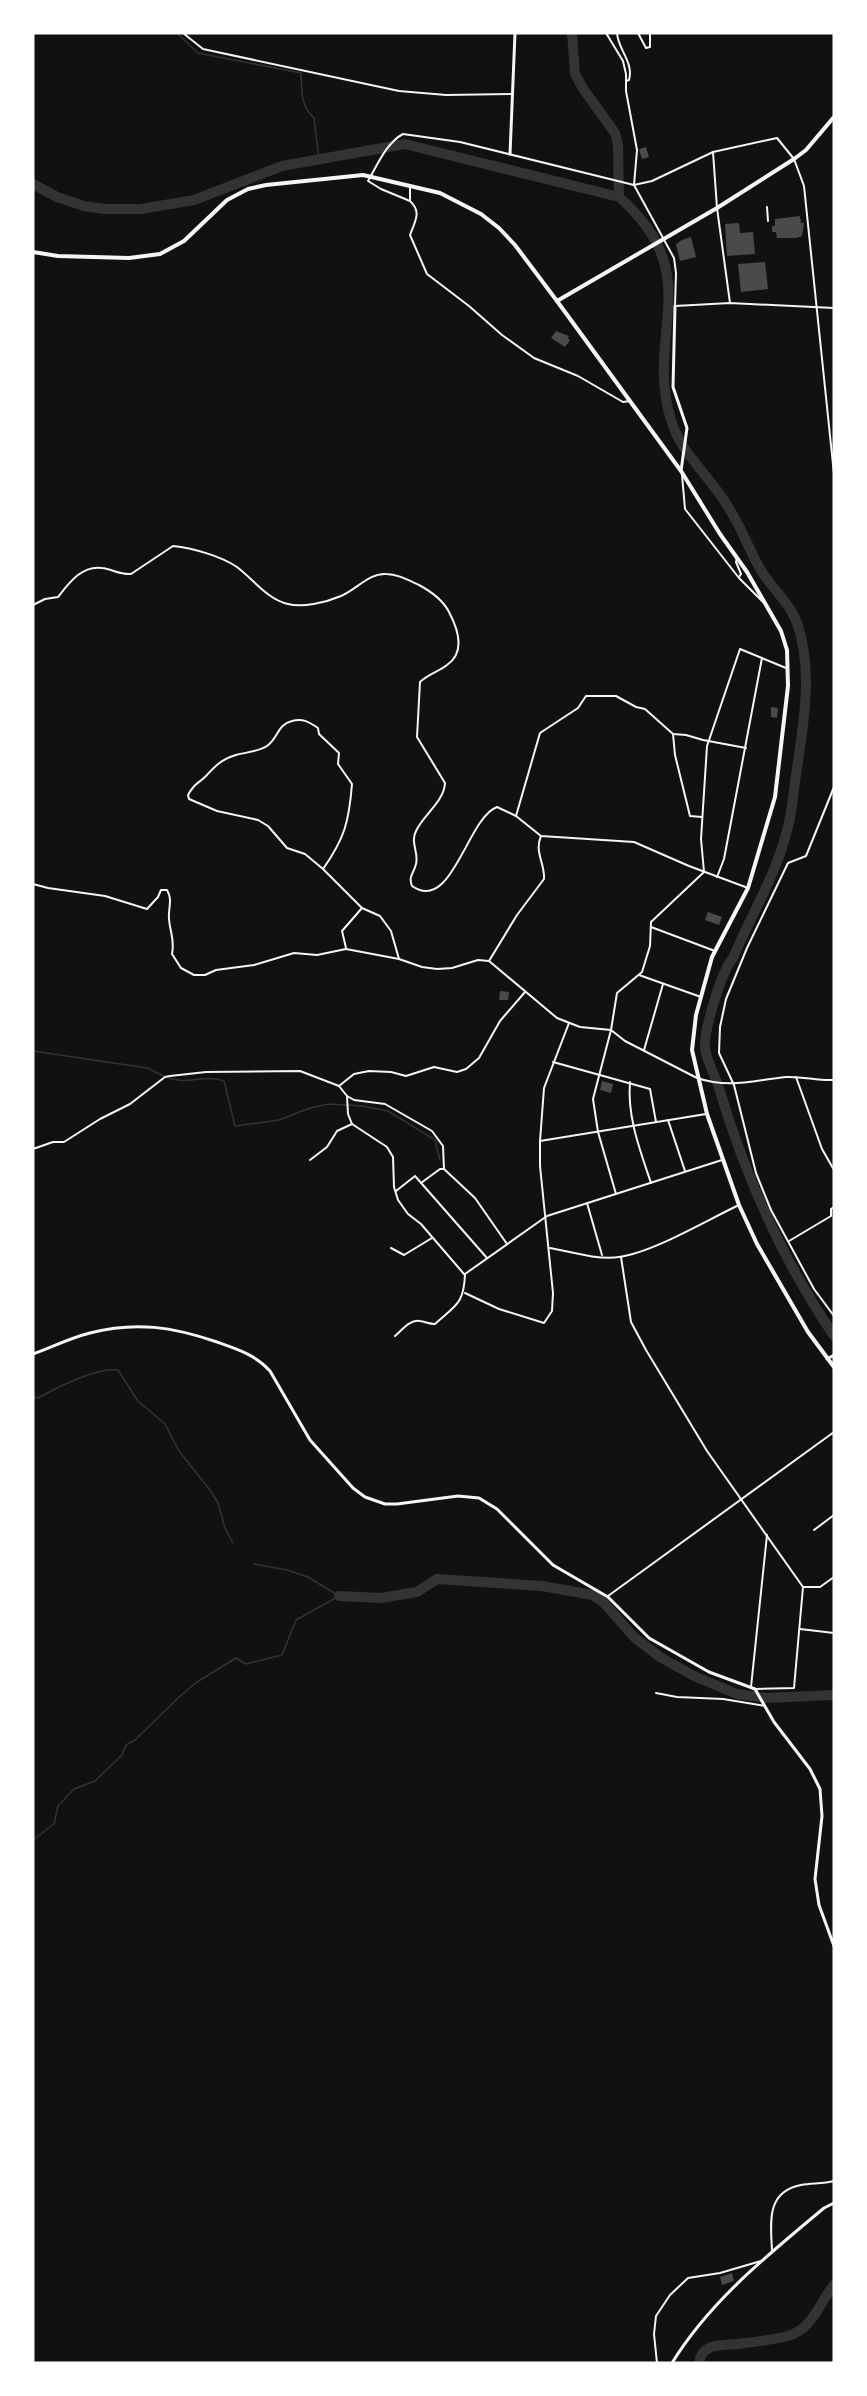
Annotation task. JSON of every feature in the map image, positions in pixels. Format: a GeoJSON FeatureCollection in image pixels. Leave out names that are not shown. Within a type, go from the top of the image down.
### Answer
{"type":"FeatureCollection","features":[{"type":"Feature","properties":{"kind":"main road"},"geometry":{"type":"LineString","coordinates":[[557,301],[717,208],[794,159],[806,150],[834,117]]}},
{"type":"Feature","properties":{"kind":"main road"},"geometry":{"type":"LineString","coordinates":[[33,252],[58,256],[129,258],[160,254],[184,241],[227,200],[248,189],[341,176],[371,177],[440,194],[463,203],[490,221],[515,245],[681,471],[781,631],[787,650],[789,669],[780,769],[775,797],[748,888],[715,951],[696,1015],[692,1050],[706,1114],[739,1205],[757,1244],[808,1332],[834,1367]]}},
{"type":"Feature","properties":{"kind":"street"},"geometry":{"type":"LineString","coordinates":[[183,33],[203,49],[399,91],[446,95],[512,94]]}},
{"type":"Feature","properties":{"kind":"street"},"geometry":{"type":"LineString","coordinates":[[510,154],[514,33]]}},
{"type":"Feature","properties":{"kind":"street"},"geometry":{"type":"LineString","coordinates":[[606,33],[623,61],[628,106],[637,150],[634,185],[674,258],[676,273],[672,381],[687,428],[681,471],[683,501],[739,578],[767,607]]}},
{"type":"Feature","properties":{"kind":"street"},"geometry":{"type":"LineString","coordinates":[[617,33],[617,42],[626,56],[630,69],[630,80],[626,81]]}},
{"type":"Feature","properties":{"kind":"street"},"geometry":{"type":"LineString","coordinates":[[638,33],[646,48],[650,47],[650,33]]}},
{"type":"Feature","properties":{"kind":"street"},"geometry":{"type":"LineString","coordinates":[[630,401],[623,402],[578,376],[534,358],[427,274],[410,235],[418,216],[416,207],[410,201],[373,186],[368,181],[395,140],[401,135],[412,134],[460,142],[634,185],[652,181],[713,152],[777,138],[794,159],[804,186],[834,474]]}},
{"type":"Feature","properties":{"kind":"street"},"geometry":{"type":"LineString","coordinates":[[713,152],[717,208],[730,303]]}},
{"type":"Feature","properties":{"kind":"street"},"geometry":{"type":"LineString","coordinates":[[410,186],[410,201]]}},
{"type":"Feature","properties":{"kind":"street"},"geometry":{"type":"LineString","coordinates":[[767,207],[768,221]]}},
{"type":"Feature","properties":{"kind":"street"},"geometry":{"type":"LineString","coordinates":[[675,306],[730,303],[834,308]]}},
{"type":"Feature","properties":{"kind":"street"},"geometry":{"type":"LineString","coordinates":[[33,605],[45,599],[58,597],[77,575],[92,568],[102,568],[123,575],[131,574],[172,546],[217,558],[236,567],[273,598],[290,605],[302,606],[343,596],[366,581],[384,573],[399,575],[428,590],[445,603],[453,619],[459,641],[459,648],[454,658],[447,665],[425,676],[420,682],[417,737],[445,783],[441,796],[414,834],[413,848],[416,858],[410,879],[412,886],[426,891],[434,890],[452,876],[472,834],[490,810],[497,807],[516,816],[541,836],[634,842],[748,888]]}},
{"type":"Feature","properties":{"kind":"street"},"geometry":{"type":"LineString","coordinates":[[737,558],[736,562],[741,574],[739,578]]}},
{"type":"Feature","properties":{"kind":"street"},"geometry":{"type":"LineString","coordinates":[[704,872],[701,839],[708,741],[740,649],[789,669]]}},
{"type":"Feature","properties":{"kind":"street"},"geometry":{"type":"LineString","coordinates":[[717,877],[724,859],[762,658]]}},
{"type":"Feature","properties":{"kind":"street"},"geometry":{"type":"LineString","coordinates":[[516,816],[540,733],[578,708],[586,696],[616,696],[636,707],[645,709],[673,734],[746,748]]}},
{"type":"Feature","properties":{"kind":"street"},"geometry":{"type":"LineString","coordinates":[[323,869],[339,846],[347,825],[352,784],[338,764],[339,753],[319,734],[318,728],[305,720],[292,721],[281,726],[274,740],[266,747],[234,755],[216,764],[206,777],[194,784],[188,795],[189,799],[217,811],[258,820],[268,826],[287,848],[305,854],[362,908],[380,916],[391,932],[399,958]]}},
{"type":"Feature","properties":{"kind":"street"},"geometry":{"type":"LineString","coordinates":[[673,734],[675,755],[690,816],[702,817]]}},
{"type":"Feature","properties":{"kind":"street"},"geometry":{"type":"LineString","coordinates":[[834,787],[806,856],[788,863],[747,948],[726,999],[720,1027],[719,1053],[734,1085],[756,1173],[771,1210],[814,1289],[834,1316]]}},
{"type":"Feature","properties":{"kind":"street"},"geometry":{"type":"LineString","coordinates":[[489,961],[517,915],[544,879],[545,872],[538,852],[541,836]]}},
{"type":"Feature","properties":{"kind":"street"},"geometry":{"type":"LineString","coordinates":[[616,1194],[598,1132],[593,1099],[611,1030],[617,993],[639,975],[646,961],[651,922],[704,872]]}},
{"type":"Feature","properties":{"kind":"street"},"geometry":{"type":"LineString","coordinates":[[33,884],[105,896],[147,909],[161,890],[167,890],[171,896],[169,919],[174,941],[172,954],[181,968],[194,975],[205,975],[216,970],[254,965],[294,953],[317,955],[346,949],[399,958],[422,967],[437,969],[452,968],[478,960],[489,961],[547,1011],[568,1023],[580,1027],[611,1030],[625,1041],[708,1082],[734,1085],[796,1077],[834,1080]]}},
{"type":"Feature","properties":{"kind":"street"},"geometry":{"type":"LineString","coordinates":[[346,949],[342,931],[362,908]]}},
{"type":"Feature","properties":{"kind":"street"},"geometry":{"type":"LineString","coordinates":[[651,927],[715,951]]}},
{"type":"Feature","properties":{"kind":"street"},"geometry":{"type":"LineString","coordinates":[[639,975],[701,997]]}},
{"type":"Feature","properties":{"kind":"street"},"geometry":{"type":"LineString","coordinates":[[644,1051],[663,984]]}},
{"type":"Feature","properties":{"kind":"street"},"geometry":{"type":"LineString","coordinates":[[339,1086],[354,1074],[369,1071],[391,1072],[406,1076],[434,1067],[457,1072],[466,1069],[479,1058],[500,1021],[525,992]]}},
{"type":"Feature","properties":{"kind":"street"},"geometry":{"type":"LineString","coordinates":[[465,1293],[499,1309],[544,1323],[552,1311],[553,1293],[547,1216],[540,1166],[540,1141],[544,1088],[568,1023]]}},
{"type":"Feature","properties":{"kind":"street"},"geometry":{"type":"LineString","coordinates":[[554,1062],[600,1073],[650,1089],[656,1122]]}},
{"type":"Feature","properties":{"kind":"street"},"geometry":{"type":"LineString","coordinates":[[33,1149],[53,1142],[64,1142],[100,1119],[130,1104],[165,1077],[206,1072],[300,1071],[339,1086],[347,1096],[354,1100],[385,1104],[432,1131],[443,1146],[444,1169],[475,1198],[507,1244]]}},
{"type":"Feature","properties":{"kind":"street"},"geometry":{"type":"LineString","coordinates":[[796,1077],[822,1149],[834,1170]]}},
{"type":"Feature","properties":{"kind":"street"},"geometry":{"type":"LineString","coordinates":[[630,1082],[628,1096],[633,1126],[651,1183]]}},
{"type":"Feature","properties":{"kind":"street"},"geometry":{"type":"LineString","coordinates":[[347,1096],[348,1114],[352,1124],[387,1147],[393,1157],[398,1200],[408,1214],[421,1224],[465,1274],[465,1293],[460,1301],[435,1324],[418,1320],[411,1322],[395,1336]]}},
{"type":"Feature","properties":{"kind":"street"},"geometry":{"type":"LineString","coordinates":[[540,1141],[706,1114]]}},
{"type":"Feature","properties":{"kind":"street"},"geometry":{"type":"LineString","coordinates":[[668,1120],[686,1172]]}},
{"type":"Feature","properties":{"kind":"street"},"geometry":{"type":"LineString","coordinates":[[310,1160],[327,1147],[337,1131],[352,1124]]}},
{"type":"Feature","properties":{"kind":"street"},"geometry":{"type":"LineString","coordinates":[[465,1274],[547,1216],[722,1160]]}},
{"type":"Feature","properties":{"kind":"street"},"geometry":{"type":"LineString","coordinates":[[421,1183],[440,1169],[444,1169]]}},
{"type":"Feature","properties":{"kind":"street"},"geometry":{"type":"LineString","coordinates":[[396,1191],[415,1176],[487,1258]]}},
{"type":"Feature","properties":{"kind":"street"},"geometry":{"type":"LineString","coordinates":[[587,1203],[602,1256]]}},
{"type":"Feature","properties":{"kind":"street"},"geometry":{"type":"LineString","coordinates":[[549,1248],[621,1257],[651,1248],[739,1205]]}},
{"type":"Feature","properties":{"kind":"street"},"geometry":{"type":"LineString","coordinates":[[789,1241],[831,1216],[831,1209],[834,1207]]}},
{"type":"Feature","properties":{"kind":"street"},"geometry":{"type":"LineString","coordinates":[[391,1248],[404,1255],[432,1238]]}},
{"type":"Feature","properties":{"kind":"street"},"geometry":{"type":"LineString","coordinates":[[33,1354],[90,1333],[156,1327],[183,1330],[243,1351],[263,1363],[270,1371],[310,1440],[353,1488],[365,1497],[385,1504],[458,1496],[479,1498],[496,1509],[553,1565],[608,1597],[649,1638],[663,1648],[709,1672],[753,1688],[794,1688],[803,1587],[707,1451],[631,1322],[621,1257]]}},
{"type":"Feature","properties":{"kind":"street"},"geometry":{"type":"LineString","coordinates":[[827,1359],[833,1355]]}},
{"type":"Feature","properties":{"kind":"street"},"geometry":{"type":"LineString","coordinates":[[608,1597],[834,1432]]}},
{"type":"Feature","properties":{"kind":"street"},"geometry":{"type":"LineString","coordinates":[[814,1530],[834,1515]]}},
{"type":"Feature","properties":{"kind":"street"},"geometry":{"type":"LineString","coordinates":[[767,1535],[753,1688],[810,1769],[820,1789],[822,1816],[815,1879],[819,1905],[834,1946]]}},
{"type":"Feature","properties":{"kind":"street"},"geometry":{"type":"LineString","coordinates":[[803,1587],[820,1587],[834,1577]]}},
{"type":"Feature","properties":{"kind":"street"},"geometry":{"type":"LineString","coordinates":[[800,1629],[834,1633]]}},
{"type":"Feature","properties":{"kind":"street"},"geometry":{"type":"LineString","coordinates":[[656,1693],[677,1697],[763,1704]]}},
{"type":"Feature","properties":{"kind":"street"},"geometry":{"type":"LineString","coordinates":[[772,2251],[772,2209],[779,2197],[797,2186],[834,2181]]}},
{"type":"Feature","properties":{"kind":"street"},"geometry":{"type":"LineString","coordinates":[[672,2363],[698,2326],[761,2261],[824,2208],[834,2204]]}},
{"type":"Feature","properties":{"kind":"street"},"geometry":{"type":"LineString","coordinates":[[657,2363],[654,2325],[662,2304],[670,2295],[688,2278],[720,2273],[761,2261]]}},
{"type":"Feature","properties":{"kind":"building"},"geometry":{"type":"Polygon","coordinates":[[[646,147],[649,157],[642,159],[639,149],[646,147]]]}},
{"type":"Feature","properties":{"kind":"building"},"geometry":{"type":"Polygon","coordinates":[[[800,216],[801,223],[804,223],[802,236],[777,238],[776,232],[772,232],[775,219],[800,216]]]}},
{"type":"Feature","properties":{"kind":"building"},"geometry":{"type":"Polygon","coordinates":[[[739,223],[740,233],[753,232],[755,254],[727,256],[725,224],[739,223]]]}},
{"type":"Feature","properties":{"kind":"building"},"geometry":{"type":"Polygon","coordinates":[[[691,237],[696,257],[680,261],[676,244],[691,237]]]}},
{"type":"Feature","properties":{"kind":"building"},"geometry":{"type":"Polygon","coordinates":[[[765,262],[768,289],[741,292],[738,264],[765,262]]]}},
{"type":"Feature","properties":{"kind":"building"},"geometry":{"type":"Polygon","coordinates":[[[556,331],[569,336],[570,340],[565,347],[551,338],[556,331]]]}},
{"type":"Feature","properties":{"kind":"building"},"geometry":{"type":"Polygon","coordinates":[[[771,707],[778,708],[777,718],[771,717],[771,707]]]}},
{"type":"Feature","properties":{"kind":"building"},"geometry":{"type":"Polygon","coordinates":[[[708,912],[722,917],[719,925],[705,920],[708,912]]]}},
{"type":"Feature","properties":{"kind":"building"},"geometry":{"type":"Polygon","coordinates":[[[500,991],[509,992],[508,1000],[499,1000],[500,991]]]}},
{"type":"Feature","properties":{"kind":"building"},"geometry":{"type":"Polygon","coordinates":[[[602,1081],[613,1084],[611,1093],[600,1090],[602,1081]]]}},
{"type":"Feature","properties":{"kind":"building"},"geometry":{"type":"Polygon","coordinates":[[[732,2273],[734,2281],[722,2285],[720,2277],[732,2273]]]}},
{"type":"Feature","properties":{"kind":"waterway"},"geometry":{"type":"LineString","coordinates":[[177,33],[198,53],[301,73],[304,103],[314,118],[319,159]]}},
{"type":"Feature","properties":{"kind":"waterway"},"geometry":{"type":"LineString","coordinates":[[572,33],[575,74],[615,133],[618,145],[619,197]]}},
{"type":"Feature","properties":{"kind":"waterway"},"geometry":{"type":"LineString","coordinates":[[33,184],[57,197],[84,206],[104,209],[141,209],[194,200],[282,166],[405,144],[619,197],[646,225],[661,253],[667,279],[668,305],[664,359],[665,389],[671,420],[690,456],[725,502],[760,569],[790,610],[797,623],[802,642],[806,699],[788,827],[769,881],[719,988],[707,1029],[705,1049],[753,1185],[798,1277],[834,1336]]}},
{"type":"Feature","properties":{"kind":"waterway"},"geometry":{"type":"LineString","coordinates":[[33,1051],[147,1068],[164,1076]]}},
{"type":"Feature","properties":{"kind":"waterway"},"geometry":{"type":"LineString","coordinates":[[169,1078],[224,1081],[235,1126],[279,1120],[310,1108],[329,1104],[362,1106],[388,1111],[435,1140],[440,1160]]}},
{"type":"Feature","properties":{"kind":"waterway"},"geometry":{"type":"LineString","coordinates":[[33,1396],[38,1398],[89,1375],[118,1370],[138,1401],[165,1424],[179,1451],[210,1490],[218,1503],[225,1528],[233,1543]]}},
{"type":"Feature","properties":{"kind":"waterway"},"geometry":{"type":"LineString","coordinates":[[33,1840],[54,1824],[58,1806],[74,1789],[95,1781],[122,1755],[126,1745],[135,1740],[197,1682],[236,1658],[246,1664],[282,1655],[296,1620],[339,1596],[308,1577],[287,1570],[254,1564]]}},
{"type":"Feature","properties":{"kind":"waterway"},"geometry":{"type":"LineString","coordinates":[[339,1596],[381,1598],[417,1592],[437,1579],[542,1586],[593,1595],[604,1603],[634,1637],[660,1657],[694,1676],[737,1694],[766,1698],[834,1695]]}},
{"type":"Feature","properties":{"kind":"waterway"},"geometry":{"type":"LineString","coordinates":[[699,2363],[703,2352],[712,2347],[769,2340],[797,2333],[810,2322],[834,2285]]}}]}
